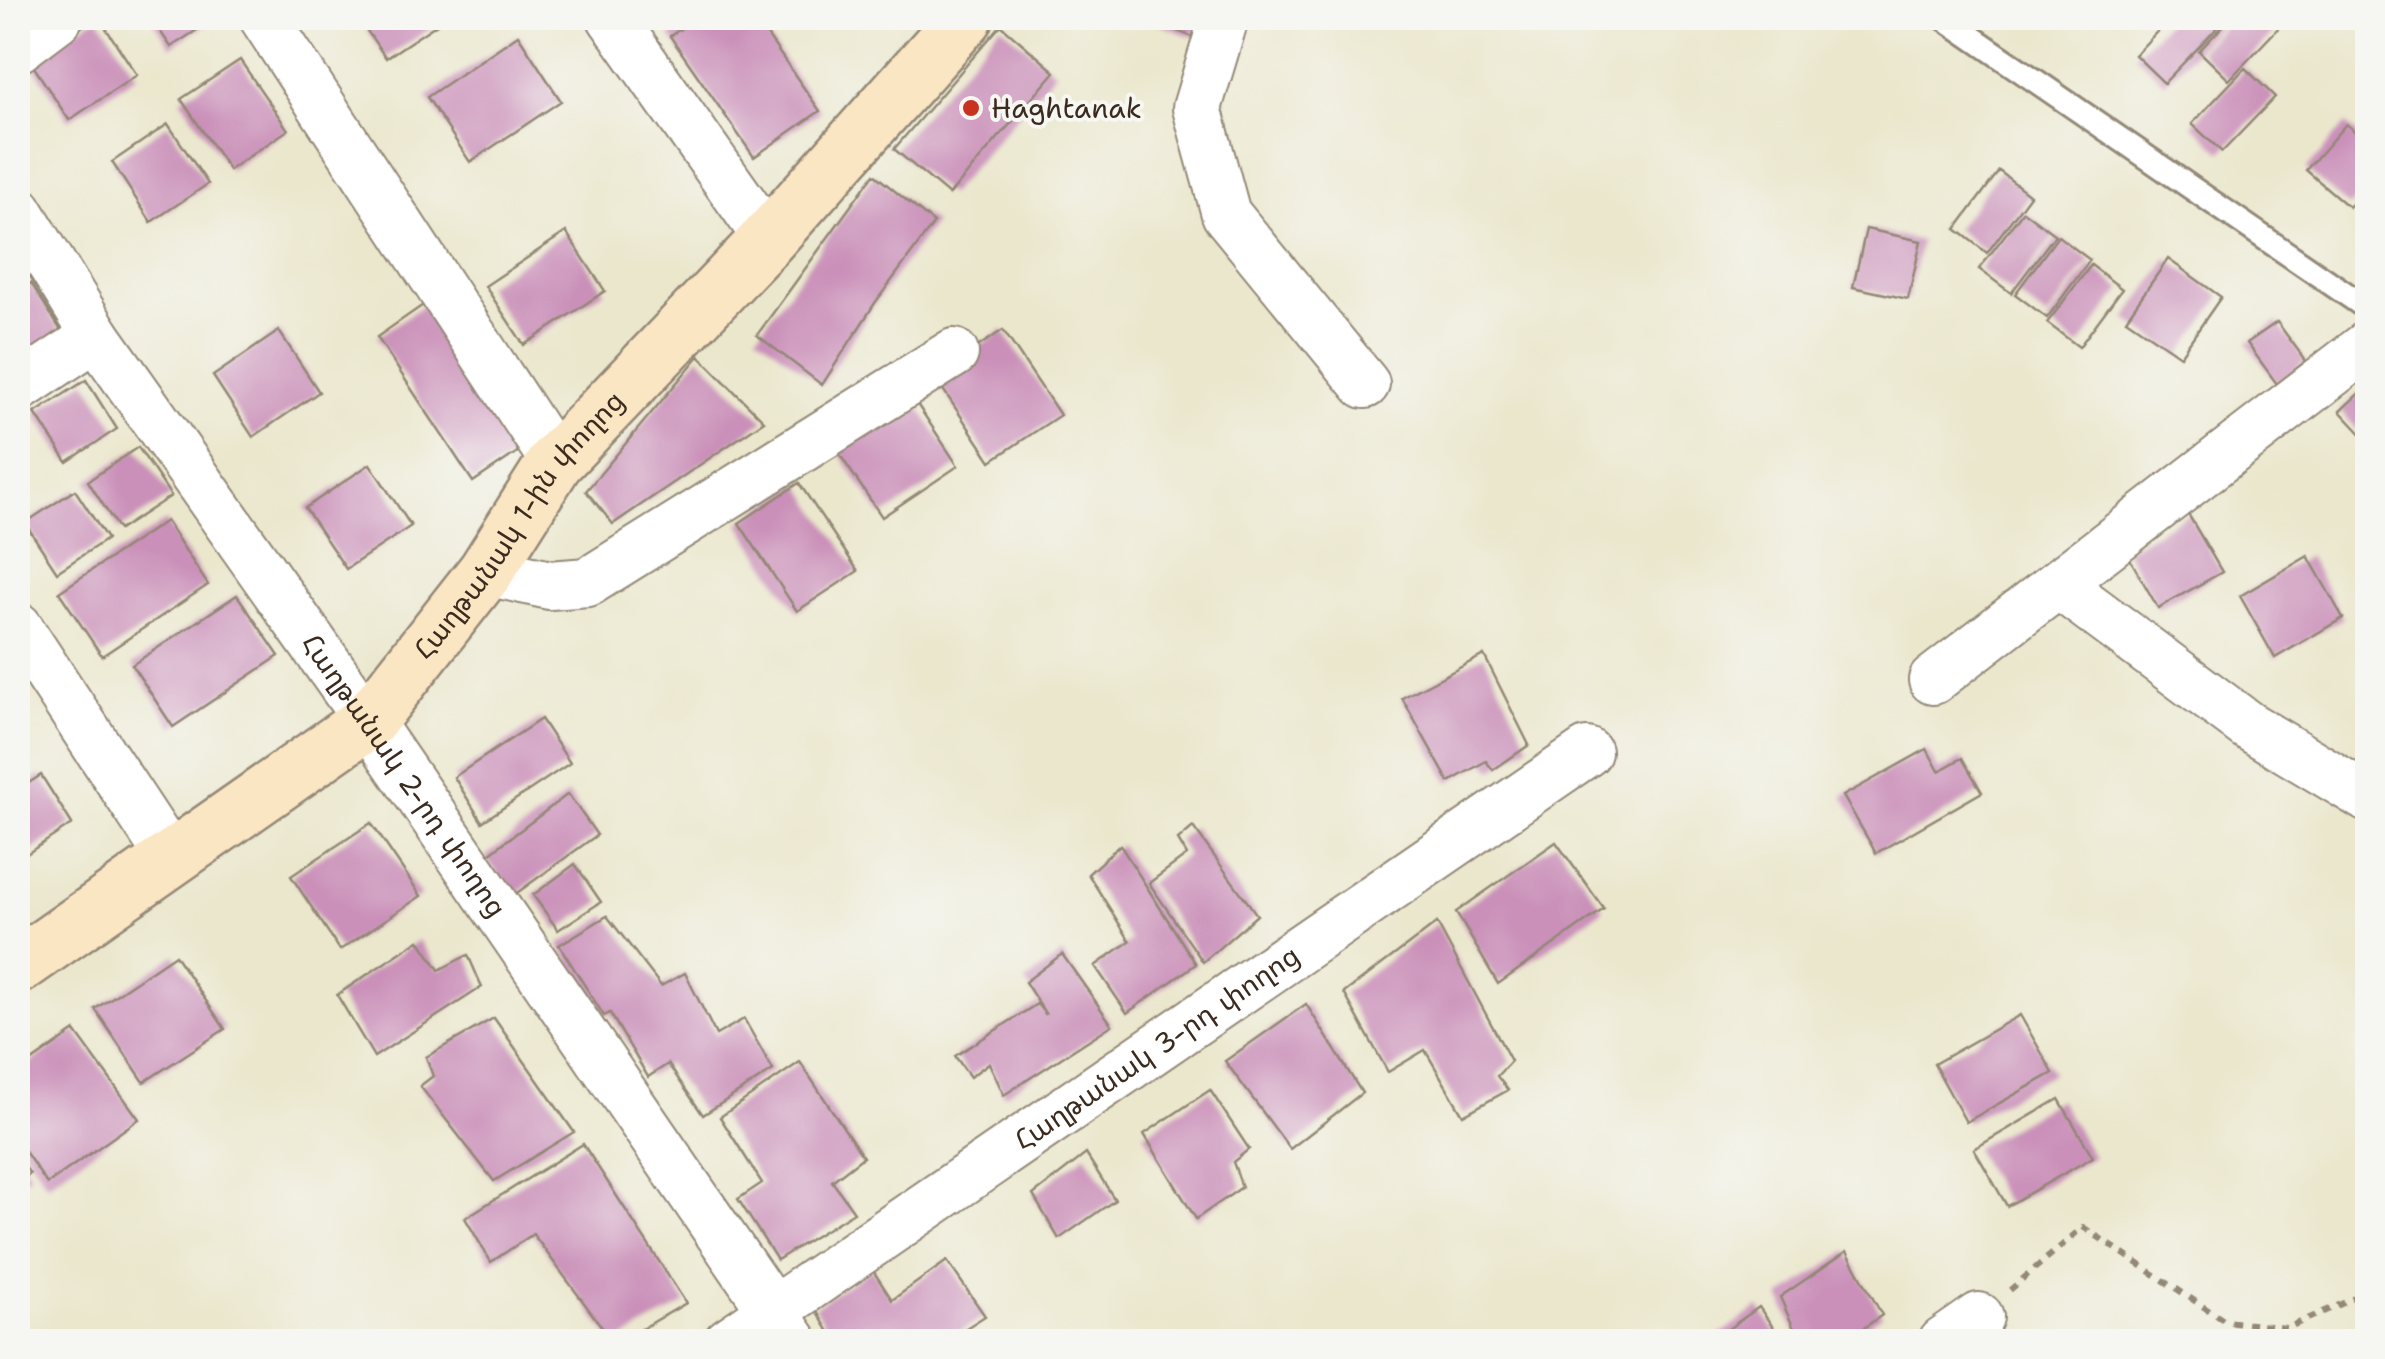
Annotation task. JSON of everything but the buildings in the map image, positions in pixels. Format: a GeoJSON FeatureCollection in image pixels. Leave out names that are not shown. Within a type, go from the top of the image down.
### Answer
{"type":"FeatureCollection","features":[{"type":"Feature","properties":{"kind":"main road","name":"Հաղթանակ 1-ին փողոց"},"geometry":{"type":"LineString","coordinates":[[18,966],[368,720],[486,571],[555,462],[768,238],[965,18]]}},
{"type":"Feature","properties":{"kind":"street"},"geometry":{"type":"LineString","coordinates":[[18,48],[58,18]]}},
{"type":"Feature","properties":{"kind":"street"},"geometry":{"type":"LineString","coordinates":[[264,18],[555,462]]}},
{"type":"Feature","properties":{"kind":"street"},"geometry":{"type":"LineString","coordinates":[[612,18],[768,238]]}},
{"type":"Feature","properties":{"kind":"street"},"geometry":{"type":"LineString","coordinates":[[1224,18],[1197,108],[1226,214],[1365,384]]}},
{"type":"Feature","properties":{"kind":"street","name":"Հաղթանակ 2-րդ փողոց"},"geometry":{"type":"LineString","coordinates":[[18,210],[96,336],[368,720],[784,1326]]}},
{"type":"Feature","properties":{"kind":"street"},"geometry":{"type":"LineString","coordinates":[[18,388],[96,336]]}},
{"type":"Feature","properties":{"kind":"street"},"geometry":{"type":"LineString","coordinates":[[1933,680],[2368,345]]}},
{"type":"Feature","properties":{"kind":"street"},"geometry":{"type":"LineString","coordinates":[[486,571],[550,585],[588,582],[954,353]]}},
{"type":"Feature","properties":{"kind":"street"},"geometry":{"type":"LineString","coordinates":[[2058,584],[2247,725],[2368,798]]}},
{"type":"Feature","properties":{"kind":"street"},"geometry":{"type":"LineString","coordinates":[[18,627],[170,857]]}},
{"type":"Feature","properties":{"kind":"street","name":"Հաղթանակ 3-րդ փողոց"},"geometry":{"type":"LineString","coordinates":[[728,1342],[784,1326],[1587,752]]}},
{"type":"Feature","properties":{"kind":"lane"},"geometry":{"type":"LineString","coordinates":[[1944,18],[2368,308]]}},
{"type":"Feature","properties":{"kind":"path"},"geometry":{"type":"LineString","coordinates":[[1961,1329],[2083,1228],[2225,1321],[2287,1328],[2359,1296],[2368,1296]]}},
{"type":"Feature","properties":{"kind":"place","name":"Haghtanak"},"geometry":{"type":"Point","coordinates":[971,108]}}]}
